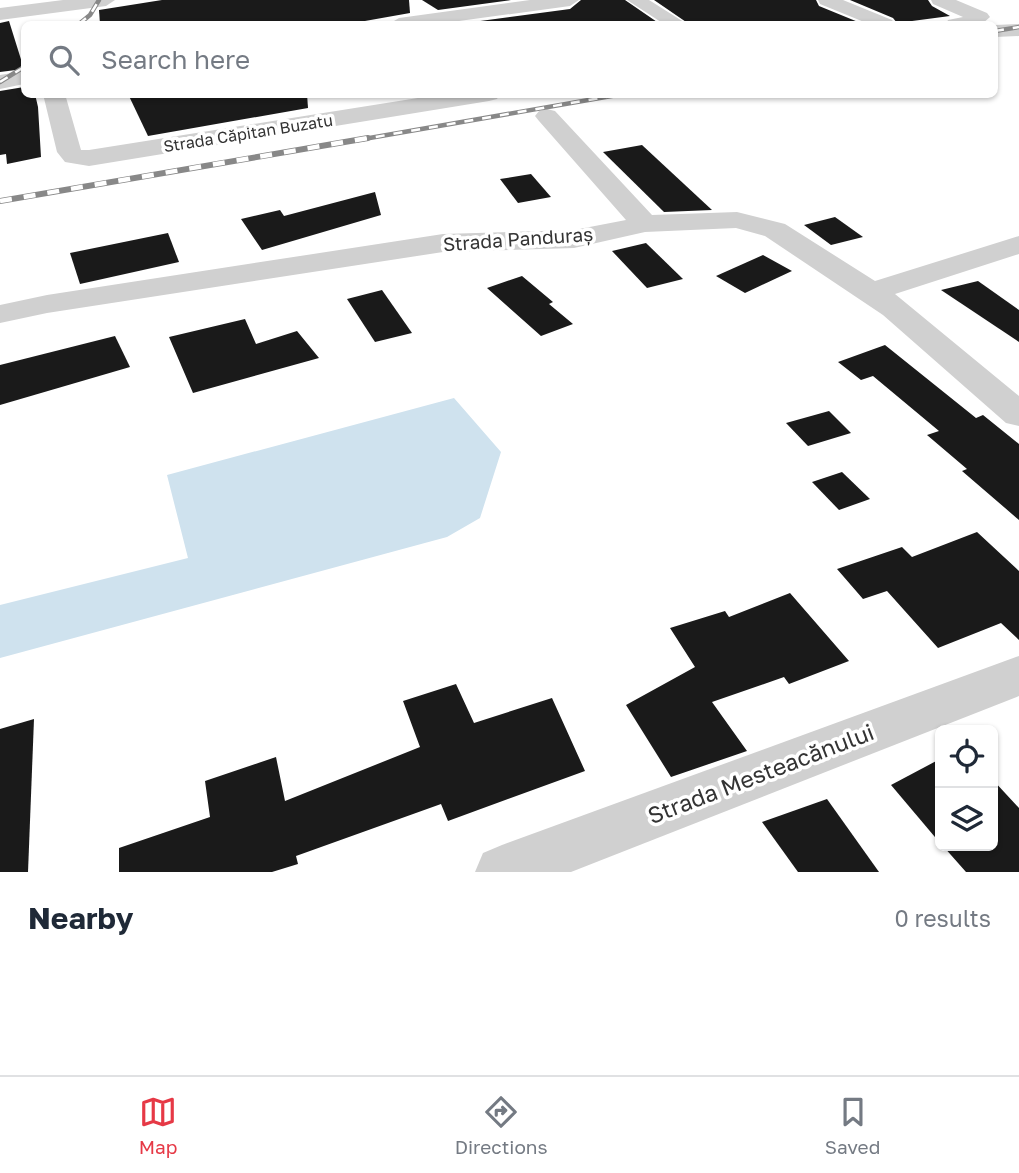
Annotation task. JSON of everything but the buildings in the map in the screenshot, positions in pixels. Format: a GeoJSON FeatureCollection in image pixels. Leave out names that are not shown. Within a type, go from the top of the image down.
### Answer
{"type":"FeatureCollection","features":[{"type":"Feature","properties":{"kind":"street"},"geometry":{"type":"LineString","coordinates":[[0,14],[106,0]]}},
{"type":"Feature","properties":{"kind":"street"},"geometry":{"type":"LineString","coordinates":[[439,21],[570,0]]}},
{"type":"Feature","properties":{"kind":"street"},"geometry":{"type":"LineString","coordinates":[[636,0],[672,21]]}},
{"type":"Feature","properties":{"kind":"street"},"geometry":{"type":"LineString","coordinates":[[827,0],[878,21]]}},
{"type":"Feature","properties":{"kind":"street"},"geometry":{"type":"LineString","coordinates":[[940,0],[980,17],[972,21]]}},
{"type":"Feature","properties":{"kind":"street"},"geometry":{"type":"LineString","coordinates":[[400,16],[419,21]]}},
{"type":"Feature","properties":{"kind":"street"},"geometry":{"type":"LineString","coordinates":[[998,31],[1019,30]]}},
{"type":"Feature","properties":{"kind":"street"},"geometry":{"type":"LineString","coordinates":[[0,82],[21,78]]}},
{"type":"Feature","properties":{"kind":"street","name":"Strada Căpitan Buzatu"},"geometry":{"type":"LineString","coordinates":[[55,98],[69,152],[74,157],[89,158],[464,98]]}},
{"type":"Feature","properties":{"kind":"street"},"geometry":{"type":"LineString","coordinates":[[547,116],[645,224]]}},
{"type":"Feature","properties":{"kind":"street","name":"Strada Panduraș"},"geometry":{"type":"LineString","coordinates":[[0,314],[152,287],[443,243],[574,239],[645,224],[737,220],[775,230],[894,307],[1019,415]]}},
{"type":"Feature","properties":{"kind":"street"},"geometry":{"type":"LineString","coordinates":[[871,292],[1019,245]]}},
{"type":"Feature","properties":{"kind":"street","name":"Strada Mesteacănului"},"geometry":{"type":"LineString","coordinates":[[502,872],[1019,676]]}},
{"type":"Feature","properties":{"kind":"water"},"geometry":{"type":"Polygon","coordinates":[[[454,398],[501,452],[480,518],[447,537],[0,658],[0,605],[188,558],[167,475],[454,398]]]}},
{"type":"Feature","properties":{"kind":"railway"},"geometry":{"type":"LineString","coordinates":[[83,21],[90,15],[99,0]]}},
{"type":"Feature","properties":{"kind":"railway"},"geometry":{"type":"LineString","coordinates":[[998,30],[1019,27]]}},
{"type":"Feature","properties":{"kind":"railway"},"geometry":{"type":"LineString","coordinates":[[0,82],[21,69]]}},
{"type":"Feature","properties":{"kind":"railway"},"geometry":{"type":"LineString","coordinates":[[358,140],[600,98]]}},
{"type":"Feature","properties":{"kind":"railway"},"geometry":{"type":"LineString","coordinates":[[0,201],[368,138]]}}]}
